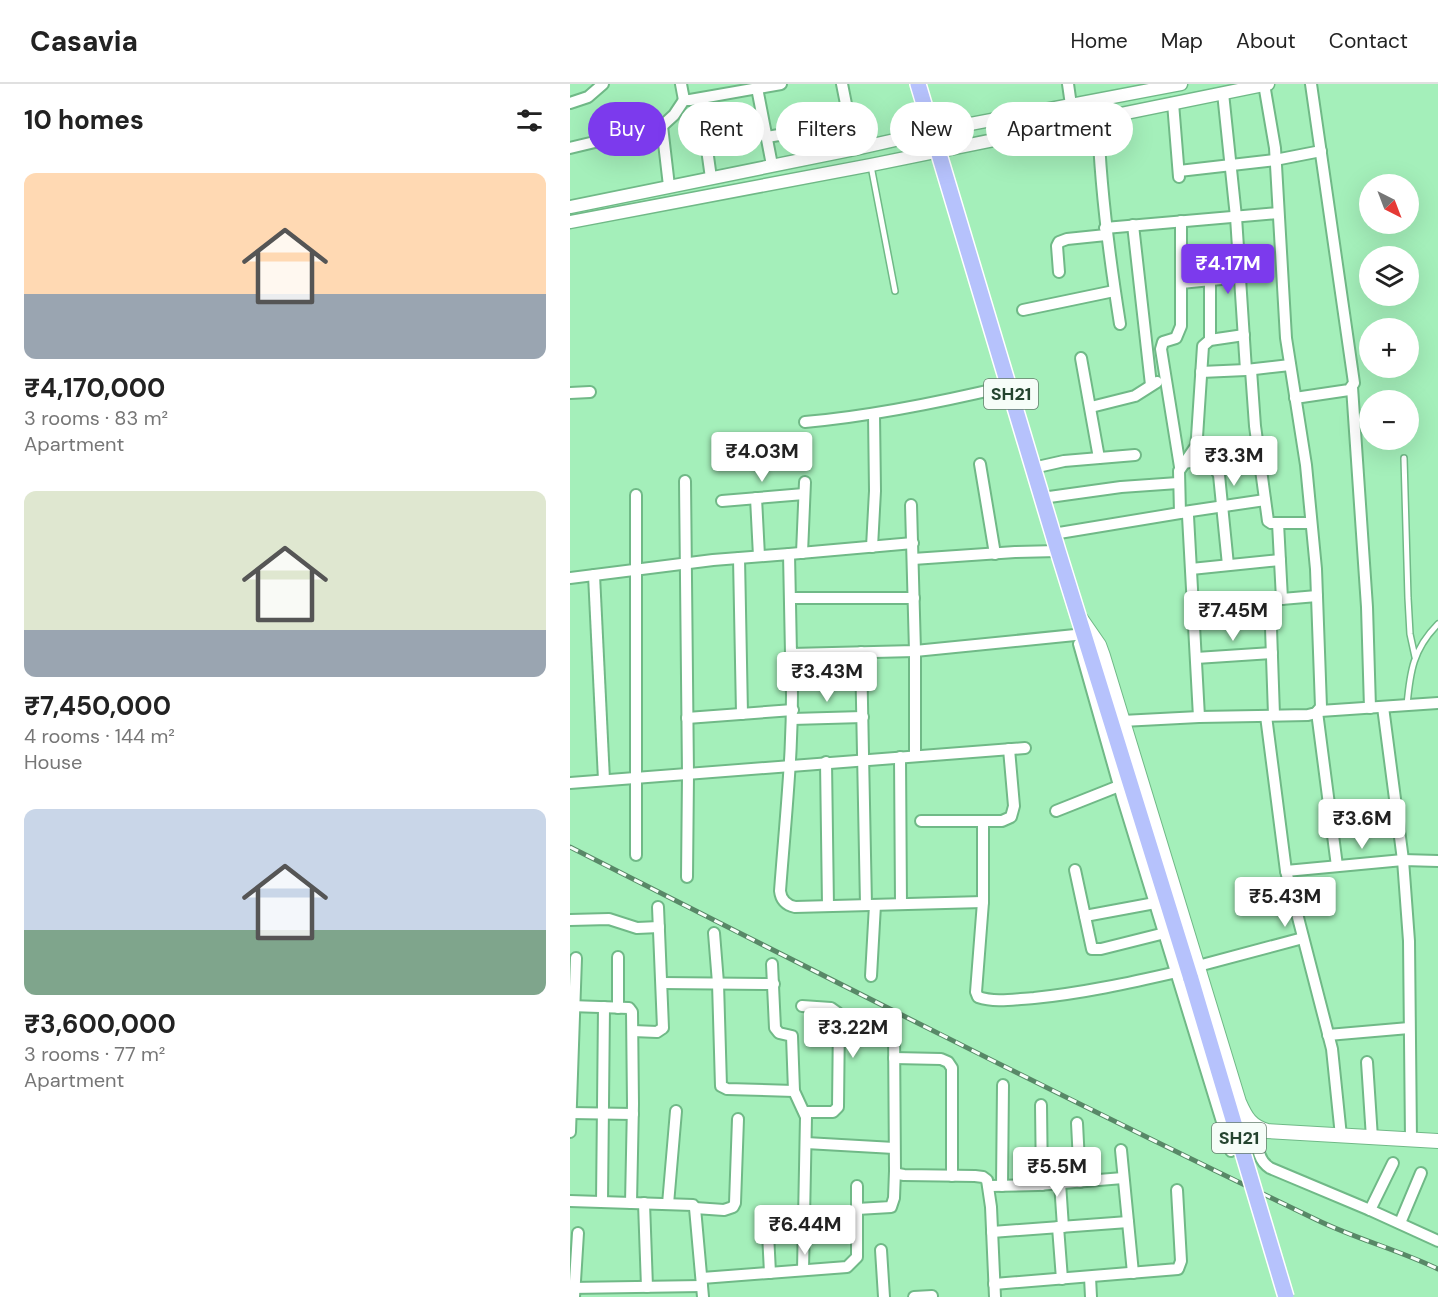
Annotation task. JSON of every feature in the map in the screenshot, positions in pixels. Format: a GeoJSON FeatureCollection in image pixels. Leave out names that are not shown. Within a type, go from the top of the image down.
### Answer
{"type":"FeatureCollection","features":[{"type":"Feature","properties":{"kind":"main road","name":"SH21"},"geometry":{"type":"LineString","coordinates":[[918,84],[923,102]]}},
{"type":"Feature","properties":{"kind":"main road","name":"SH21"},"geometry":{"type":"LineString","coordinates":[[939,156],[1188,969],[1286,1297]]}},
{"type":"Feature","properties":{"kind":"main road"},"geometry":{"type":"LineString","coordinates":[[1083,632],[1099,645],[1245,1117],[1256,1128],[1267,1131],[1438,1141]]}},
{"type":"Feature","properties":{"kind":"street"},"geometry":{"type":"LineString","coordinates":[[570,103],[588,97],[603,84]]}},
{"type":"Feature","properties":{"kind":"street"},"geometry":{"type":"LineString","coordinates":[[666,122],[684,100],[681,84]]}},
{"type":"Feature","properties":{"kind":"street"},"geometry":{"type":"LineString","coordinates":[[684,100],[700,99],[744,87],[757,88],[781,84]]}},
{"type":"Feature","properties":{"kind":"street"},"geometry":{"type":"LineString","coordinates":[[842,84],[846,102]]}},
{"type":"Feature","properties":{"kind":"street"},"geometry":{"type":"LineString","coordinates":[[1068,84],[1071,102]]}},
{"type":"Feature","properties":{"kind":"street"},"geometry":{"type":"LineString","coordinates":[[1081,102],[1119,90],[1181,84]]}},
{"type":"Feature","properties":{"kind":"street"},"geometry":{"type":"LineString","coordinates":[[1133,111],[1265,84],[1275,159],[1286,338],[1306,465],[1317,596],[1321,703],[1319,712],[1337,866]]}},
{"type":"Feature","properties":{"kind":"street"},"geometry":{"type":"LineString","coordinates":[[1311,84],[1353,376],[1366,584],[1370,708]]}},
{"type":"Feature","properties":{"kind":"street"},"geometry":{"type":"LineString","coordinates":[[757,88],[772,165]]}},
{"type":"Feature","properties":{"kind":"street"},"geometry":{"type":"LineString","coordinates":[[1223,93],[1236,217],[1244,335],[1268,521],[1311,522]]}},
{"type":"Feature","properties":{"kind":"street"},"geometry":{"type":"LineString","coordinates":[[700,99],[711,178]]}},
{"type":"Feature","properties":{"kind":"street"},"geometry":{"type":"LineString","coordinates":[[1173,103],[1179,174],[1321,151]]}},
{"type":"Feature","properties":{"kind":"street"},"geometry":{"type":"LineString","coordinates":[[767,137],[776,135]]}},
{"type":"Feature","properties":{"kind":"street"},"geometry":{"type":"LineString","coordinates":[[570,148],[588,144]]}},
{"type":"Feature","properties":{"kind":"street"},"geometry":{"type":"LineString","coordinates":[[666,156],[669,186]]}},
{"type":"Feature","properties":{"kind":"street"},"geometry":{"type":"LineString","coordinates":[[570,207],[819,156]]}},
{"type":"Feature","properties":{"kind":"street"},"geometry":{"type":"LineString","coordinates":[[570,222],[871,165],[895,156]]}},
{"type":"Feature","properties":{"kind":"street"},"geometry":{"type":"LineString","coordinates":[[1099,156],[1106,231],[1120,324]]}},
{"type":"Feature","properties":{"kind":"street"},"geometry":{"type":"LineString","coordinates":[[1059,272],[1057,246],[1059,242],[1067,239],[1133,225],[1278,213]]}},
{"type":"Feature","properties":{"kind":"street"},"geometry":{"type":"LineString","coordinates":[[1181,221],[1179,335],[1163,342],[1161,349],[1182,465],[1178,483],[1182,512],[1188,516],[1199,717]]}},
{"type":"Feature","properties":{"kind":"street"},"geometry":{"type":"LineString","coordinates":[[1133,225],[1151,385]]}},
{"type":"Feature","properties":{"kind":"street"},"geometry":{"type":"LineString","coordinates":[[1181,283],[1240,277]]}},
{"type":"Feature","properties":{"kind":"street"},"geometry":{"type":"LineString","coordinates":[[1210,281],[1210,340]]}},
{"type":"Feature","properties":{"kind":"street"},"geometry":{"type":"LineString","coordinates":[[1023,310],[1114,291]]}},
{"type":"Feature","properties":{"kind":"street"},"geometry":{"type":"LineString","coordinates":[[1182,465],[1196,446],[1203,346],[1210,340],[1244,335]]}},
{"type":"Feature","properties":{"kind":"street"},"geometry":{"type":"LineString","coordinates":[[1081,358],[1099,458]]}},
{"type":"Feature","properties":{"kind":"street"},"geometry":{"type":"LineString","coordinates":[[1202,372],[1290,365]]}},
{"type":"Feature","properties":{"kind":"street"},"geometry":{"type":"LineString","coordinates":[[1091,407],[1136,396],[1151,385],[1166,379]]}},
{"type":"Feature","properties":{"kind":"street"},"geometry":{"type":"LineString","coordinates":[[804,422],[874,414],[948,401],[1008,386]]}},
{"type":"Feature","properties":{"kind":"street"},"geometry":{"type":"LineString","coordinates":[[1295,398],[1349,390],[1353,387]]}},
{"type":"Feature","properties":{"kind":"street"},"geometry":{"type":"LineString","coordinates":[[570,393],[590,393]]}},
{"type":"Feature","properties":{"kind":"street"},"geometry":{"type":"LineString","coordinates":[[873,547],[874,414]]}},
{"type":"Feature","properties":{"kind":"street"},"geometry":{"type":"LineString","coordinates":[[1033,468],[1064,461],[1135,455]]}},
{"type":"Feature","properties":{"kind":"street"},"geometry":{"type":"LineString","coordinates":[[1182,465],[1205,462],[1212,466],[1219,475],[1228,565]]}},
{"type":"Feature","properties":{"kind":"street"},"geometry":{"type":"LineString","coordinates":[[980,464],[995,554]]}},
{"type":"Feature","properties":{"kind":"street"},"geometry":{"type":"LineString","coordinates":[[685,482],[687,877]]}},
{"type":"Feature","properties":{"kind":"street"},"geometry":{"type":"LineString","coordinates":[[1042,498],[1121,487],[1178,483]]}},
{"type":"Feature","properties":{"kind":"street"},"geometry":{"type":"LineString","coordinates":[[722,501],[756,498],[804,488],[802,553]]}},
{"type":"Feature","properties":{"kind":"street"},"geometry":{"type":"LineString","coordinates":[[636,495],[636,855]]}},
{"type":"Feature","properties":{"kind":"street"},"geometry":{"type":"LineString","coordinates":[[756,498],[759,556]]}},
{"type":"Feature","properties":{"kind":"street"},"geometry":{"type":"LineString","coordinates":[[1053,534],[1264,500]]}},
{"type":"Feature","properties":{"kind":"street"},"geometry":{"type":"LineString","coordinates":[[911,505],[915,756]]}},
{"type":"Feature","properties":{"kind":"street"},"geometry":{"type":"LineString","coordinates":[[1278,523],[1282,598]]}},
{"type":"Feature","properties":{"kind":"street"},"geometry":{"type":"LineString","coordinates":[[570,578],[739,558],[913,543]]}},
{"type":"Feature","properties":{"kind":"street"},"geometry":{"type":"LineString","coordinates":[[913,559],[1058,551]]}},
{"type":"Feature","properties":{"kind":"street"},"geometry":{"type":"LineString","coordinates":[[789,554],[793,714],[781,896],[788,905],[795,907],[983,902]]}},
{"type":"Feature","properties":{"kind":"street"},"geometry":{"type":"LineString","coordinates":[[739,558],[742,714]]}},
{"type":"Feature","properties":{"kind":"street"},"geometry":{"type":"LineString","coordinates":[[1191,569],[1280,560]]}},
{"type":"Feature","properties":{"kind":"street"},"geometry":{"type":"LineString","coordinates":[[594,575],[604,780]]}},
{"type":"Feature","properties":{"kind":"street"},"geometry":{"type":"LineString","coordinates":[[1246,602],[1317,596]]}},
{"type":"Feature","properties":{"kind":"street"},"geometry":{"type":"LineString","coordinates":[[791,598],[914,598]]}},
{"type":"Feature","properties":{"kind":"street"},"geometry":{"type":"LineString","coordinates":[[1270,599],[1272,653],[1270,715],[1286,871],[1329,1035],[1341,1136]]}},
{"type":"Feature","properties":{"kind":"street"},"geometry":{"type":"LineString","coordinates":[[1194,618],[1241,617]]}},
{"type":"Feature","properties":{"kind":"street"},"geometry":{"type":"LineString","coordinates":[[791,654],[915,651],[1083,632],[1119,786],[1231,1151]]}},
{"type":"Feature","properties":{"kind":"street"},"geometry":{"type":"LineString","coordinates":[[861,652],[871,905],[871,976]]}},
{"type":"Feature","properties":{"kind":"street"},"geometry":{"type":"LineString","coordinates":[[1196,658],[1272,653]]}},
{"type":"Feature","properties":{"kind":"street"},"geometry":{"type":"LineString","coordinates":[[1122,721],[1308,715],[1319,712],[1438,703]]}},
{"type":"Feature","properties":{"kind":"street"},"geometry":{"type":"LineString","coordinates":[[1383,707],[1403,860],[1409,941],[1411,1140]]}},
{"type":"Feature","properties":{"kind":"street"},"geometry":{"type":"LineString","coordinates":[[687,718],[742,714],[863,717]]}},
{"type":"Feature","properties":{"kind":"street"},"geometry":{"type":"LineString","coordinates":[[570,783],[1024,748]]}},
{"type":"Feature","properties":{"kind":"street"},"geometry":{"type":"LineString","coordinates":[[921,821],[1007,820],[1013,813],[1014,806],[1009,749]]}},
{"type":"Feature","properties":{"kind":"street"},"geometry":{"type":"LineString","coordinates":[[900,757],[901,904]]}},
{"type":"Feature","properties":{"kind":"street"},"geometry":{"type":"LineString","coordinates":[[826,762],[828,906]]}},
{"type":"Feature","properties":{"kind":"street"},"geometry":{"type":"LineString","coordinates":[[1056,811],[1119,786]]}},
{"type":"Feature","properties":{"kind":"street"},"geometry":{"type":"LineString","coordinates":[[983,821],[983,902],[976,992],[978,997],[1008,1000],[1096,990],[1177,972]]}},
{"type":"Feature","properties":{"kind":"street"},"geometry":{"type":"LineString","coordinates":[[1286,871],[1403,860],[1438,861]]}},
{"type":"Feature","properties":{"kind":"street"},"geometry":{"type":"LineString","coordinates":[[1075,870],[1092,949],[1096,950],[1165,933]]}},
{"type":"Feature","properties":{"kind":"street"},"geometry":{"type":"LineString","coordinates":[[1085,916],[1155,903]]}},
{"type":"Feature","properties":{"kind":"street"},"geometry":{"type":"LineString","coordinates":[[633,1031],[657,1032],[663,1028],[658,907]]}},
{"type":"Feature","properties":{"kind":"street"},"geometry":{"type":"LineString","coordinates":[[570,920],[609,918],[637,928],[659,927]]}},
{"type":"Feature","properties":{"kind":"street"},"geometry":{"type":"LineString","coordinates":[[714,933],[721,1086],[727,1089],[794,1091]]}},
{"type":"Feature","properties":{"kind":"street"},"geometry":{"type":"LineString","coordinates":[[1198,966],[1303,938]]}},
{"type":"Feature","properties":{"kind":"street"},"geometry":{"type":"LineString","coordinates":[[618,957],[618,1008]]}},
{"type":"Feature","properties":{"kind":"street"},"geometry":{"type":"LineString","coordinates":[[570,1132],[572,1006],[576,958]]}},
{"type":"Feature","properties":{"kind":"street"},"geometry":{"type":"LineString","coordinates":[[772,964],[775,1028],[777,1032],[791,1035],[793,1038],[794,1091],[805,1112],[803,1270]]}},
{"type":"Feature","properties":{"kind":"street"},"geometry":{"type":"LineString","coordinates":[[662,983],[774,984]]}},
{"type":"Feature","properties":{"kind":"street"},"geometry":{"type":"LineString","coordinates":[[572,1006],[628,1008],[632,1012],[631,1203]]}},
{"type":"Feature","properties":{"kind":"street"},"geometry":{"type":"LineString","coordinates":[[802,1006],[831,1008],[836,1010],[839,1018],[838,1107],[833,1112],[805,1112]]}},
{"type":"Feature","properties":{"kind":"street"},"geometry":{"type":"LineString","coordinates":[[602,1202],[604,1007]]}},
{"type":"Feature","properties":{"kind":"street"},"geometry":{"type":"LineString","coordinates":[[1329,1035],[1409,1028]]}},
{"type":"Feature","properties":{"kind":"street"},"geometry":{"type":"LineString","coordinates":[[857,1209],[891,1207],[894,1198],[894,1030]]}},
{"type":"Feature","properties":{"kind":"street"},"geometry":{"type":"LineString","coordinates":[[894,1058],[941,1059],[948,1062],[952,1068],[952,1176]]}},
{"type":"Feature","properties":{"kind":"street"},"geometry":{"type":"LineString","coordinates":[[1367,1062],[1371,1138]]}},
{"type":"Feature","properties":{"kind":"street"},"geometry":{"type":"LineString","coordinates":[[1002,1186],[1003,1085]]}},
{"type":"Feature","properties":{"kind":"street"},"geometry":{"type":"LineString","coordinates":[[1041,1105],[1042,1185]]}},
{"type":"Feature","properties":{"kind":"street"},"geometry":{"type":"LineString","coordinates":[[668,1204],[676,1110]]}},
{"type":"Feature","properties":{"kind":"street"},"geometry":{"type":"LineString","coordinates":[[570,1113],[633,1114]]}},
{"type":"Feature","properties":{"kind":"street"},"geometry":{"type":"LineString","coordinates":[[695,1209],[729,1209],[735,1203],[738,1119]]}},
{"type":"Feature","properties":{"kind":"street"},"geometry":{"type":"LineString","coordinates":[[1077,1123],[1080,1182]]}},
{"type":"Feature","properties":{"kind":"street"},"geometry":{"type":"LineString","coordinates":[[1256,1128],[1260,1158],[1270,1168],[1438,1241]]}},
{"type":"Feature","properties":{"kind":"street"},"geometry":{"type":"LineString","coordinates":[[806,1143],[894,1148]]}},
{"type":"Feature","properties":{"kind":"street"},"geometry":{"type":"LineString","coordinates":[[1121,1150],[1133,1273]]}},
{"type":"Feature","properties":{"kind":"street"},"geometry":{"type":"LineString","coordinates":[[1370,1210],[1393,1163]]}},
{"type":"Feature","properties":{"kind":"street"},"geometry":{"type":"LineString","coordinates":[[895,1171],[904,1175],[983,1177],[987,1180],[995,1297]]}},
{"type":"Feature","properties":{"kind":"street"},"geometry":{"type":"LineString","coordinates":[[1400,1223],[1421,1173]]}},
{"type":"Feature","properties":{"kind":"street"},"geometry":{"type":"LineString","coordinates":[[989,1186],[1042,1185],[1123,1178]]}},
{"type":"Feature","properties":{"kind":"street"},"geometry":{"type":"LineString","coordinates":[[1060,1183],[1062,1279]]}},
{"type":"Feature","properties":{"kind":"street"},"geometry":{"type":"LineString","coordinates":[[579,1233],[573,1291],[702,1287],[771,1272],[847,1267],[857,1257],[857,1186]]}},
{"type":"Feature","properties":{"kind":"street"},"geometry":{"type":"LineString","coordinates":[[994,1284],[1174,1270],[1181,1266],[1177,1190]]}},
{"type":"Feature","properties":{"kind":"street"},"geometry":{"type":"LineString","coordinates":[[570,1201],[690,1204],[695,1209],[702,1287]]}},
{"type":"Feature","properties":{"kind":"street"},"geometry":{"type":"LineString","coordinates":[[644,1203],[652,1290]]}},
{"type":"Feature","properties":{"kind":"street"},"geometry":{"type":"LineString","coordinates":[[771,1272],[769,1226],[772,1222],[777,1221],[804,1220]]}},
{"type":"Feature","properties":{"kind":"street"},"geometry":{"type":"LineString","coordinates":[[992,1232],[1128,1222]]}},
{"type":"Feature","properties":{"kind":"street"},"geometry":{"type":"LineString","coordinates":[[881,1250],[884,1297]]}},
{"type":"Feature","properties":{"kind":"street"},"geometry":{"type":"LineString","coordinates":[[1090,1276],[1091,1297]]}},
{"type":"Feature","properties":{"kind":"street"},"geometry":{"type":"LineString","coordinates":[[914,1297],[932,1296]]}},
{"type":"Feature","properties":{"kind":"lane"},"geometry":{"type":"LineString","coordinates":[[871,165],[895,291]]}},
{"type":"Feature","properties":{"kind":"lane"},"geometry":{"type":"LineString","coordinates":[[1404,458],[1408,598],[1410,634],[1415,657]]}},
{"type":"Feature","properties":{"kind":"lane"},"geometry":{"type":"LineString","coordinates":[[1407,705],[1410,671],[1415,657],[1438,624]]}},
{"type":"Feature","properties":{"kind":"railway"},"geometry":{"type":"LineString","coordinates":[[570,847],[942,1035],[1332,1227],[1438,1269]]}}]}
